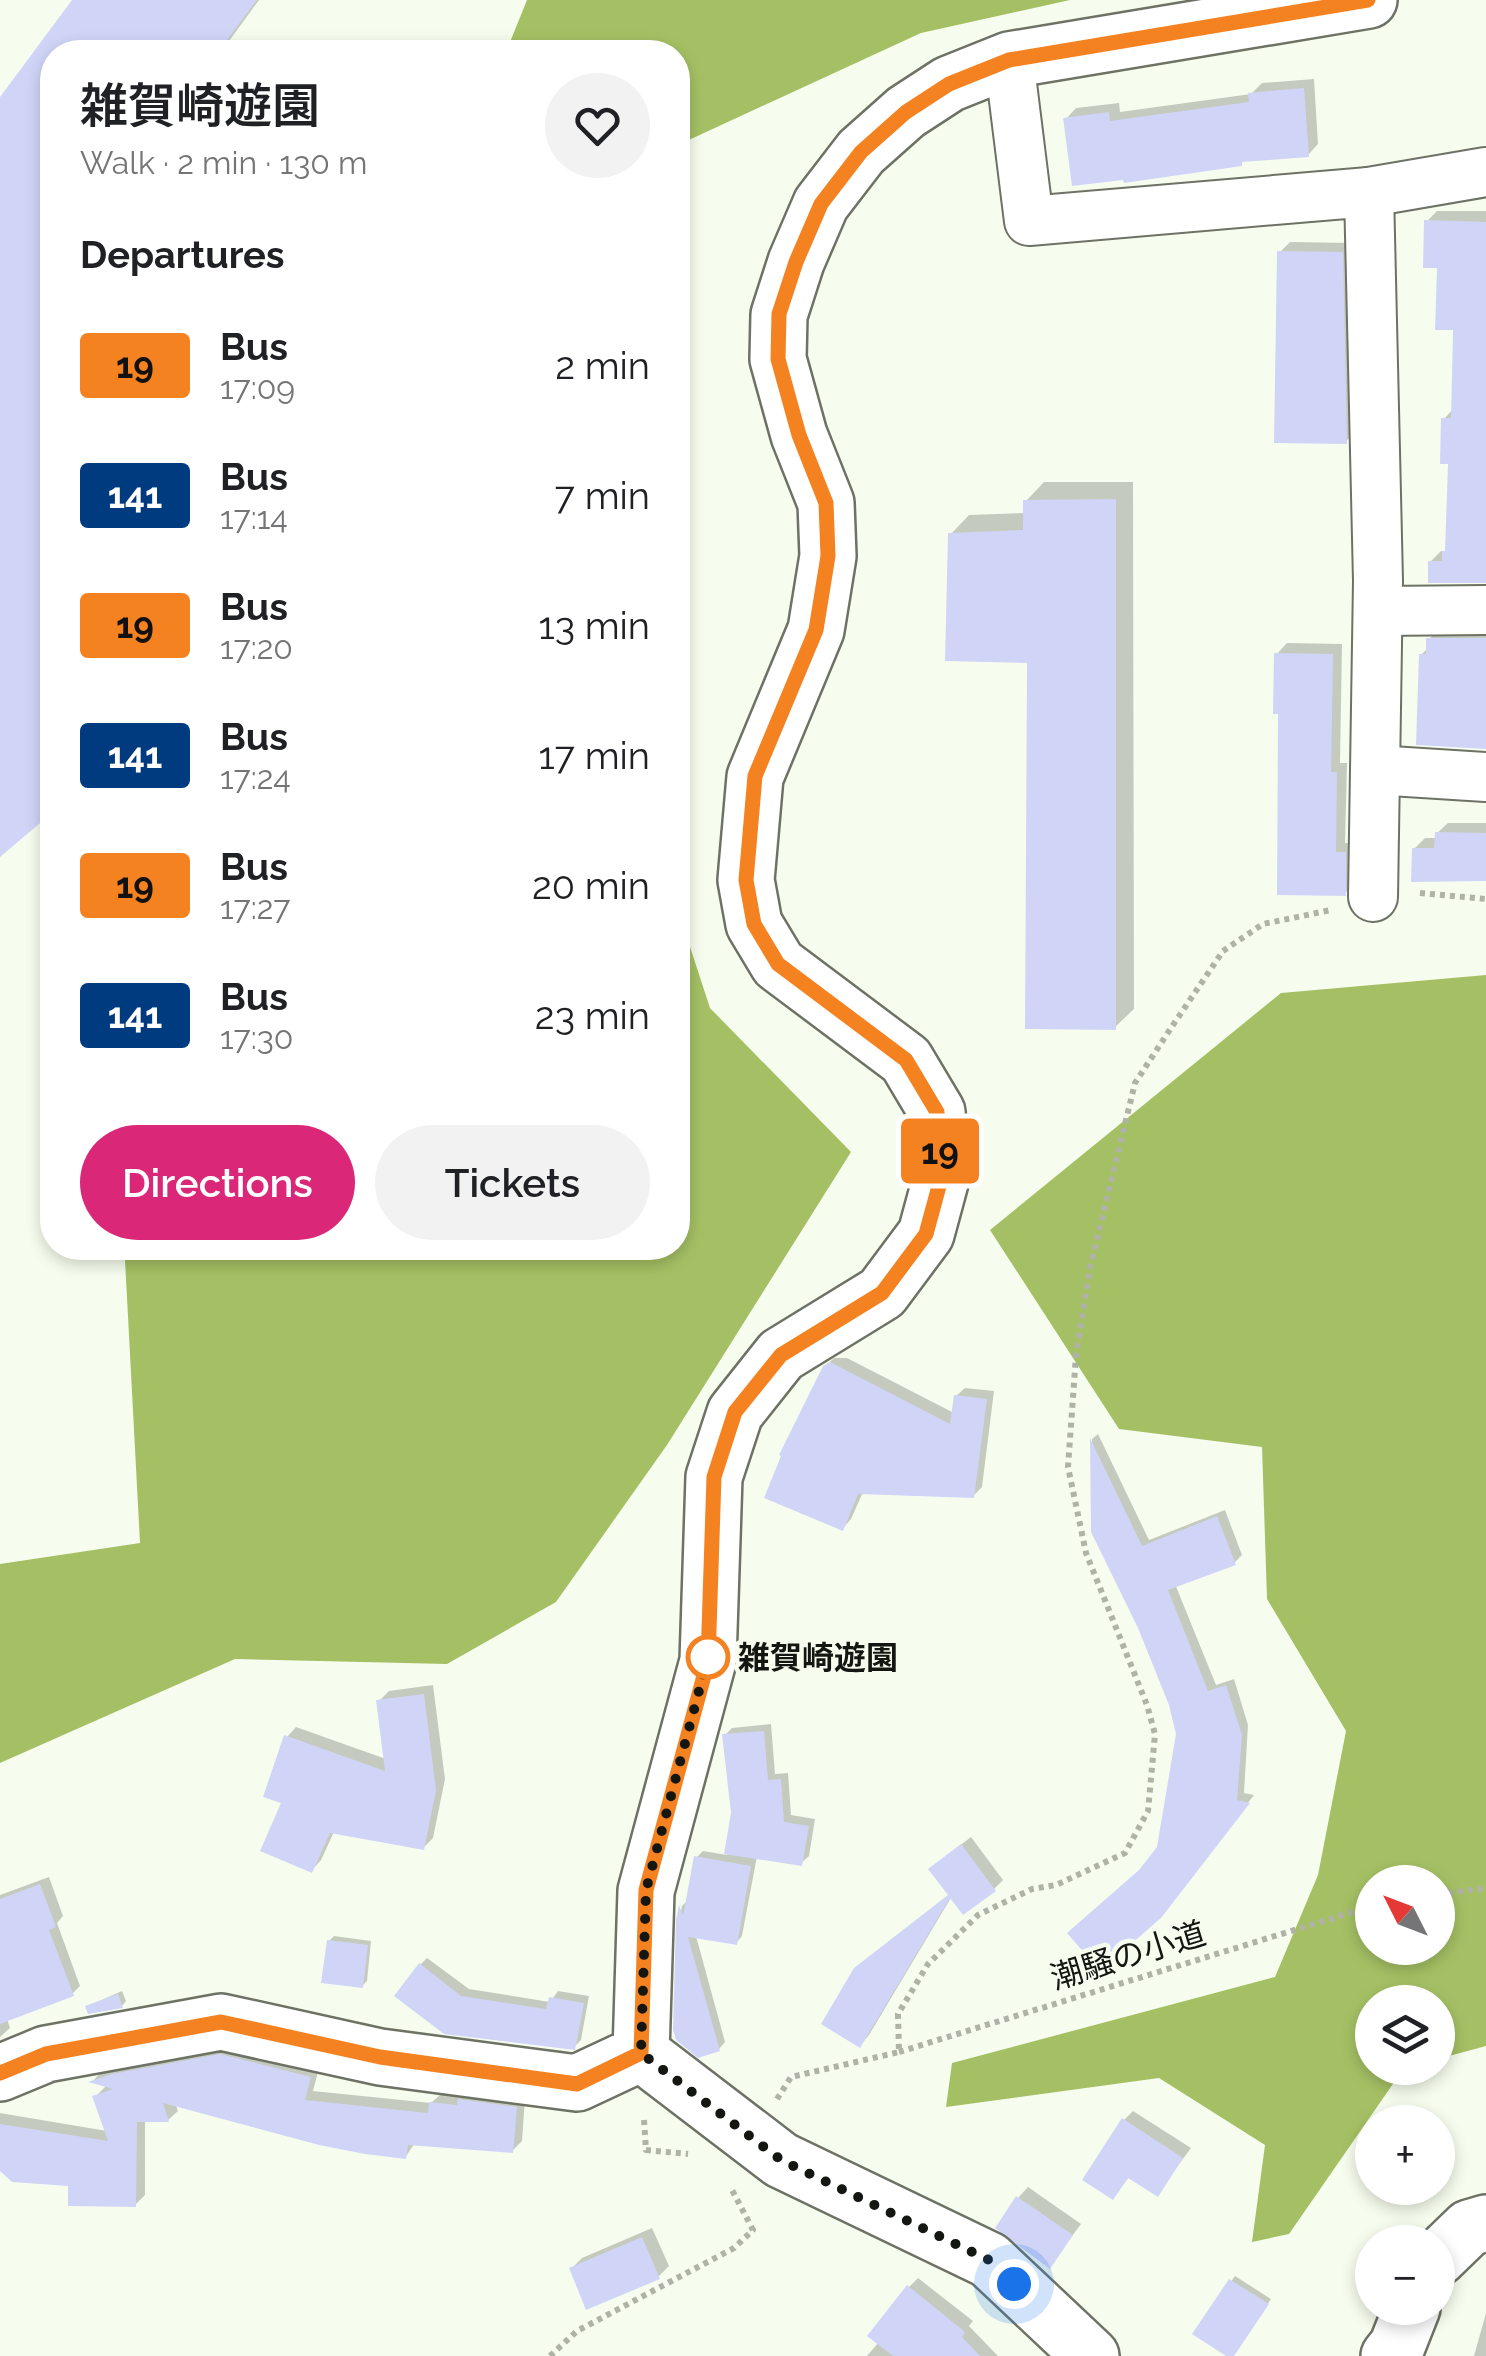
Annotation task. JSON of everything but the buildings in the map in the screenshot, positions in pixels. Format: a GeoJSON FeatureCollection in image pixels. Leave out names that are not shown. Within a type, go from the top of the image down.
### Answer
{"type":"FeatureCollection","features":[{"type":"Feature","properties":{"kind":"main road"},"geometry":{"type":"LineString","coordinates":[[1091,2356],[989,2260],[781,2160],[741,2162],[641,2053],[646,1890],[708,1661],[714,1477],[735,1412],[781,1355],[882,1293],[926,1234],[942,1175],[937,1112],[906,1060],[778,964],[754,924],[746,880],[755,776],[816,630],[828,556],[826,503],[799,435],[778,359],[779,314],[821,204],[861,152],[906,112],[949,84],[1009,60],[1368,0]]}},
{"type":"Feature","properties":{"kind":"main road"},"geometry":{"type":"LineString","coordinates":[[0,2073],[46,2054],[221,2022],[380,2057],[577,2084],[641,2053]]}},
{"type":"Feature","properties":{"kind":"main road"},"geometry":{"type":"LineString","coordinates":[[1455,2242],[1469,2228],[1486,2223]]}},
{"type":"Feature","properties":{"kind":"main road"},"geometry":{"type":"LineString","coordinates":[[1389,2356],[1405,2325]]}},
{"type":"Feature","properties":{"kind":"street"},"geometry":{"type":"LineString","coordinates":[[1009,60],[1029,221],[1370,192],[1486,172]]}},
{"type":"Feature","properties":{"kind":"street"},"geometry":{"type":"LineString","coordinates":[[1370,192],[1378,611],[1372,897]]}},
{"type":"Feature","properties":{"kind":"street"},"geometry":{"type":"LineString","coordinates":[[1378,611],[1486,610]]}},
{"type":"Feature","properties":{"kind":"street"},"geometry":{"type":"LineString","coordinates":[[1375,770],[1486,778]]}},
{"type":"Feature","properties":{"kind":"path"},"geometry":{"type":"LineString","coordinates":[[899,2052],[898,2014],[928,1964],[978,1914],[1124,1853],[1148,1811],[1155,1734],[1148,1705],[1086,1553],[1068,1466],[1076,1355],[1090,1268],[1136,1083],[1224,950],[1262,924],[1345,907],[1392,890],[1486,899]]}},
{"type":"Feature","properties":{"kind":"path"},"geometry":{"type":"LineString","coordinates":[[1455,1892],[1486,1888]]}},
{"type":"Feature","properties":{"kind":"path","name":"潮騒の小道"},"geometry":{"type":"LineString","coordinates":[[741,2162],[790,2077],[899,2052],[1355,1911]]}},
{"type":"Feature","properties":{"kind":"path"},"geometry":{"type":"LineString","coordinates":[[641,2053],[646,2150],[696,2154]]}},
{"type":"Feature","properties":{"kind":"path"},"geometry":{"type":"LineString","coordinates":[[550,2356],[577,2331],[734,2248],[754,2230],[741,2162]]}},
{"type":"Feature","properties":{"kind":"green space"},"geometry":{"type":"Polygon","coordinates":[[[527,0],[1070,0],[921,33],[690,139],[690,40],[511,40],[527,0]]]}},
{"type":"Feature","properties":{"kind":"green space"},"geometry":{"type":"Polygon","coordinates":[[[690,947],[710,1008],[851,1152],[667,1445],[556,1602],[447,1664],[235,1659],[0,1763],[0,1564],[140,1543],[125,1260],[690,1260],[690,947]]]}},
{"type":"Feature","properties":{"kind":"green space"},"geometry":{"type":"Polygon","coordinates":[[[1486,975],[1486,2046],[1455,2054],[1455,1985],[1355,1985],[1355,2085],[1392,2085],[1378,2105],[1355,2105],[1355,2139],[1289,2234],[1252,2242],[1265,2145],[1159,2078],[946,2107],[952,2063],[1275,1977],[1318,1875],[1346,1731],[1267,1599],[1262,1447],[1119,1429],[990,1230],[1281,993],[1486,975]]]}},
{"type":"Feature","properties":{"kind":"bus line","name":"19"},"geometry":{"type":"LineString","coordinates":[[0,2073],[46,2054],[221,2022],[380,2057],[577,2084],[641,2053],[646,1890],[708,1661],[714,1477],[735,1412],[781,1355],[882,1293],[926,1234],[942,1175],[937,1112],[906,1060],[778,964],[754,924],[746,880],[755,776],[816,630],[828,556],[826,503],[799,435],[778,359],[779,314],[796,262],[821,204],[861,152],[906,112],[949,84],[1009,60],[1368,0]]}},
{"type":"Feature","properties":{"kind":"place","name":"雑賀崎遊園"},"geometry":{"type":"Point","coordinates":[708,1657]}},
{"type":"Feature","properties":{"kind":"route"},"geometry":{"type":"LineString","coordinates":[[708,1657],[646,1890],[641,2053],[781,2160],[989,2260],[1014,2284]]}}]}
